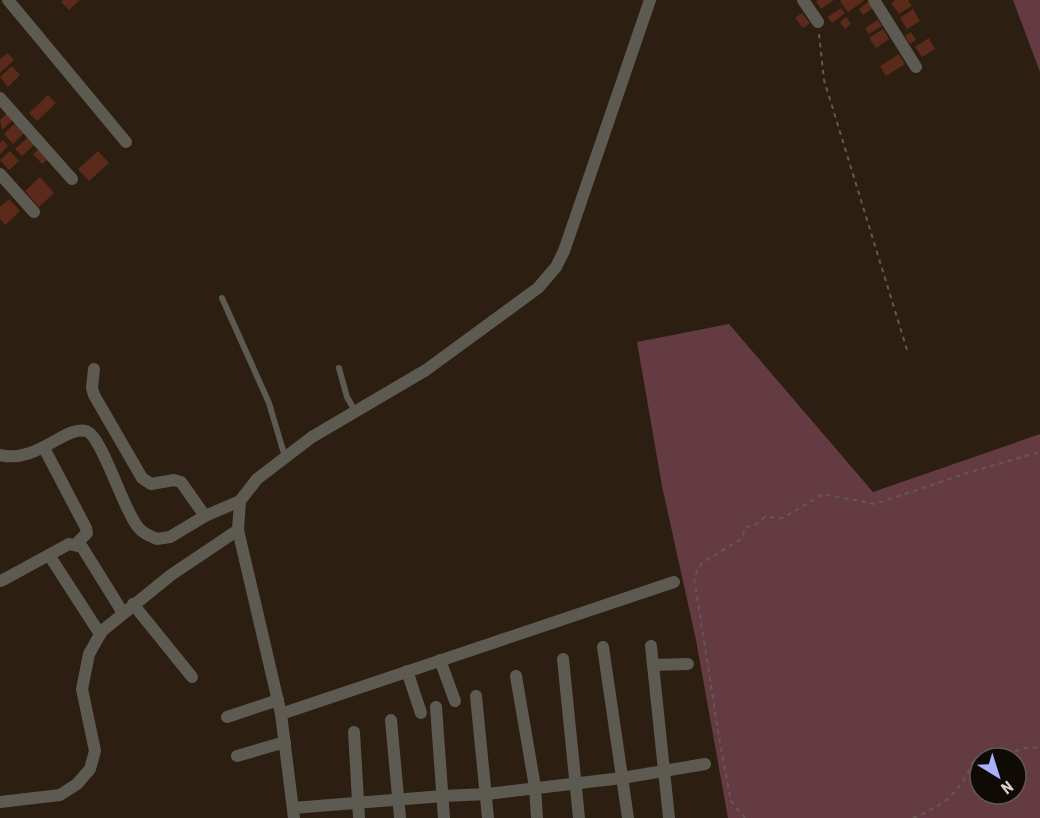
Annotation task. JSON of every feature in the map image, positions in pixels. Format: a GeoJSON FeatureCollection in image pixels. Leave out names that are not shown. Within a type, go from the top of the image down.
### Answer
{"type":"FeatureCollection","features":[{"type":"Feature","properties":{"kind":"street"},"geometry":{"type":"LineString","coordinates":[[0,5],[7,0],[126,142]]}},
{"type":"Feature","properties":{"kind":"street"},"geometry":{"type":"LineString","coordinates":[[804,0],[818,22]]}},
{"type":"Feature","properties":{"kind":"street"},"geometry":{"type":"LineString","coordinates":[[874,0],[916,67]]}},
{"type":"Feature","properties":{"kind":"street"},"geometry":{"type":"LineString","coordinates":[[0,455],[10,458],[24,456],[74,431],[86,431],[93,435],[99,444],[137,527],[157,539],[170,537],[205,516],[240,501],[257,479],[312,437],[426,370],[538,288],[556,267],[564,251],[646,3]]}},
{"type":"Feature","properties":{"kind":"street"},"geometry":{"type":"LineString","coordinates":[[0,98],[72,178]]}},
{"type":"Feature","properties":{"kind":"street"},"geometry":{"type":"LineString","coordinates":[[0,174],[34,212]]}},
{"type":"Feature","properties":{"kind":"street"},"geometry":{"type":"LineString","coordinates":[[94,369],[92,388],[94,395],[142,478],[151,484],[174,480],[181,482],[205,516]]}},
{"type":"Feature","properties":{"kind":"street"},"geometry":{"type":"LineString","coordinates":[[44,448],[86,528],[87,533],[76,544]]}},
{"type":"Feature","properties":{"kind":"street"},"geometry":{"type":"LineString","coordinates":[[240,501],[238,530],[281,714],[294,813],[359,803],[443,795],[487,794],[622,778],[705,764]]}},
{"type":"Feature","properties":{"kind":"street"},"geometry":{"type":"LineString","coordinates":[[0,802],[60,795],[77,783],[90,769],[94,751],[82,689],[89,654],[100,634],[128,608],[171,575],[238,530]]}},
{"type":"Feature","properties":{"kind":"street"},"geometry":{"type":"LineString","coordinates":[[1,581],[69,544],[82,547],[128,608],[192,677]]}},
{"type":"Feature","properties":{"kind":"street"},"geometry":{"type":"LineString","coordinates":[[49,555],[100,634]]}},
{"type":"Feature","properties":{"kind":"street"},"geometry":{"type":"LineString","coordinates":[[281,714],[674,582]]}},
{"type":"Feature","properties":{"kind":"street"},"geometry":{"type":"LineString","coordinates":[[651,646],[669,818]]}},
{"type":"Feature","properties":{"kind":"street"},"geometry":{"type":"LineString","coordinates":[[603,647],[628,818]]}},
{"type":"Feature","properties":{"kind":"street"},"geometry":{"type":"LineString","coordinates":[[563,659],[579,818]]}},
{"type":"Feature","properties":{"kind":"street"},"geometry":{"type":"LineString","coordinates":[[440,660],[455,701]]}},
{"type":"Feature","properties":{"kind":"street"},"geometry":{"type":"LineString","coordinates":[[653,665],[688,664]]}},
{"type":"Feature","properties":{"kind":"street"},"geometry":{"type":"LineString","coordinates":[[407,671],[421,713]]}},
{"type":"Feature","properties":{"kind":"street"},"geometry":{"type":"LineString","coordinates":[[516,676],[535,787],[537,818]]}},
{"type":"Feature","properties":{"kind":"street"},"geometry":{"type":"LineString","coordinates":[[476,696],[488,818]]}},
{"type":"Feature","properties":{"kind":"street"},"geometry":{"type":"LineString","coordinates":[[227,717],[278,700]]}},
{"type":"Feature","properties":{"kind":"street"},"geometry":{"type":"LineString","coordinates":[[436,707],[444,818]]}},
{"type":"Feature","properties":{"kind":"street"},"geometry":{"type":"LineString","coordinates":[[391,720],[400,818]]}},
{"type":"Feature","properties":{"kind":"street"},"geometry":{"type":"LineString","coordinates":[[354,732],[359,818]]}},
{"type":"Feature","properties":{"kind":"street"},"geometry":{"type":"LineString","coordinates":[[237,756],[285,742]]}},
{"type":"Feature","properties":{"kind":"lane"},"geometry":{"type":"LineString","coordinates":[[222,298],[269,403],[285,457]]}},
{"type":"Feature","properties":{"kind":"lane"},"geometry":{"type":"LineString","coordinates":[[339,368],[347,397],[356,412]]}},
{"type":"Feature","properties":{"kind":"path"},"geometry":{"type":"LineString","coordinates":[[818,22],[824,80],[908,353]]}},
{"type":"Feature","properties":{"kind":"path"},"geometry":{"type":"LineString","coordinates":[[745,818],[731,801],[719,737],[694,577],[702,563],[741,539],[746,527],[755,525],[765,517],[783,518],[823,494],[875,504],[970,472],[1040,452]]}},
{"type":"Feature","properties":{"kind":"path"},"geometry":{"type":"LineString","coordinates":[[912,818],[937,808],[965,781],[968,774]]}},
{"type":"Feature","properties":{"kind":"shaded area"},"geometry":{"type":"Polygon","coordinates":[[[1013,0],[1040,0],[1040,72],[1013,0]]]}},
{"type":"Feature","properties":{"kind":"shaded area"},"geometry":{"type":"Polygon","coordinates":[[[729,324],[873,492],[1040,434],[1040,818],[728,818],[696,640],[662,486],[637,342],[729,324]]]}},
{"type":"Feature","properties":{"kind":"building"},"geometry":{"type":"Polygon","coordinates":[[[80,0],[69,10],[61,2],[80,0]]]}},
{"type":"Feature","properties":{"kind":"building"},"geometry":{"type":"Polygon","coordinates":[[[834,0],[821,9],[816,1],[834,0]]]}},
{"type":"Feature","properties":{"kind":"building"},"geometry":{"type":"Polygon","coordinates":[[[841,0],[865,0],[848,12],[841,0]]]}},
{"type":"Feature","properties":{"kind":"building"},"geometry":{"type":"Polygon","coordinates":[[[895,0],[908,0],[912,6],[899,14],[891,3],[895,0]]]}},
{"type":"Feature","properties":{"kind":"building"},"geometry":{"type":"Polygon","coordinates":[[[868,2],[873,8],[863,15],[859,9],[868,2]]]}},
{"type":"Feature","properties":{"kind":"building"},"geometry":{"type":"Polygon","coordinates":[[[841,8],[845,13],[832,23],[828,17],[841,8]]]}},
{"type":"Feature","properties":{"kind":"building"},"geometry":{"type":"Polygon","coordinates":[[[913,9],[920,21],[907,29],[900,18],[913,9]]]}},
{"type":"Feature","properties":{"kind":"building"},"geometry":{"type":"Polygon","coordinates":[[[802,13],[810,23],[803,28],[795,18],[802,13]]]}},
{"type":"Feature","properties":{"kind":"building"},"geometry":{"type":"Polygon","coordinates":[[[846,17],[851,24],[845,29],[840,22],[846,17]]]}},
{"type":"Feature","properties":{"kind":"building"},"geometry":{"type":"Polygon","coordinates":[[[878,20],[882,26],[869,34],[865,28],[878,20]]]}},
{"type":"Feature","properties":{"kind":"building"},"geometry":{"type":"Polygon","coordinates":[[[883,29],[889,39],[876,48],[869,38],[883,29]]]}},
{"type":"Feature","properties":{"kind":"building"},"geometry":{"type":"Polygon","coordinates":[[[911,32],[916,40],[910,44],[905,36],[911,32]]]}},
{"type":"Feature","properties":{"kind":"building"},"geometry":{"type":"Polygon","coordinates":[[[929,38],[935,49],[922,57],[915,47],[929,38]]]}},
{"type":"Feature","properties":{"kind":"building"},"geometry":{"type":"Polygon","coordinates":[[[8,53],[14,60],[0,73],[0,59],[8,53]]]}},
{"type":"Feature","properties":{"kind":"building"},"geometry":{"type":"Polygon","coordinates":[[[899,54],[905,64],[886,76],[880,66],[899,54]]]}},
{"type":"Feature","properties":{"kind":"building"},"geometry":{"type":"Polygon","coordinates":[[[12,66],[20,75],[8,87],[0,77],[12,66]]]}},
{"type":"Feature","properties":{"kind":"building"},"geometry":{"type":"Polygon","coordinates":[[[48,95],[56,103],[37,121],[29,113],[48,95]]]}},
{"type":"Feature","properties":{"kind":"building"},"geometry":{"type":"Polygon","coordinates":[[[7,113],[13,120],[2,130],[0,120],[7,113]]]}},
{"type":"Feature","properties":{"kind":"building"},"geometry":{"type":"Polygon","coordinates":[[[15,123],[24,133],[13,144],[4,134],[15,123]]]}},
{"type":"Feature","properties":{"kind":"building"},"geometry":{"type":"Polygon","coordinates":[[[27,138],[34,145],[22,156],[15,149],[27,138]]]}},
{"type":"Feature","properties":{"kind":"building"},"geometry":{"type":"Polygon","coordinates":[[[3,140],[8,146],[0,154],[0,143],[3,140]]]}},
{"type":"Feature","properties":{"kind":"building"},"geometry":{"type":"Polygon","coordinates":[[[39,149],[49,158],[42,164],[33,154],[39,149]]]}},
{"type":"Feature","properties":{"kind":"building"},"geometry":{"type":"Polygon","coordinates":[[[10,151],[19,161],[9,170],[0,160],[10,151]]]}},
{"type":"Feature","properties":{"kind":"building"},"geometry":{"type":"Polygon","coordinates":[[[98,151],[109,163],[89,181],[78,169],[98,151]]]}},
{"type":"Feature","properties":{"kind":"building"},"geometry":{"type":"Polygon","coordinates":[[[40,177],[54,193],[39,207],[25,191],[40,177]]]}},
{"type":"Feature","properties":{"kind":"building"},"geometry":{"type":"Polygon","coordinates":[[[9,199],[20,211],[5,225],[0,219],[0,207],[9,199]]]}}]}
